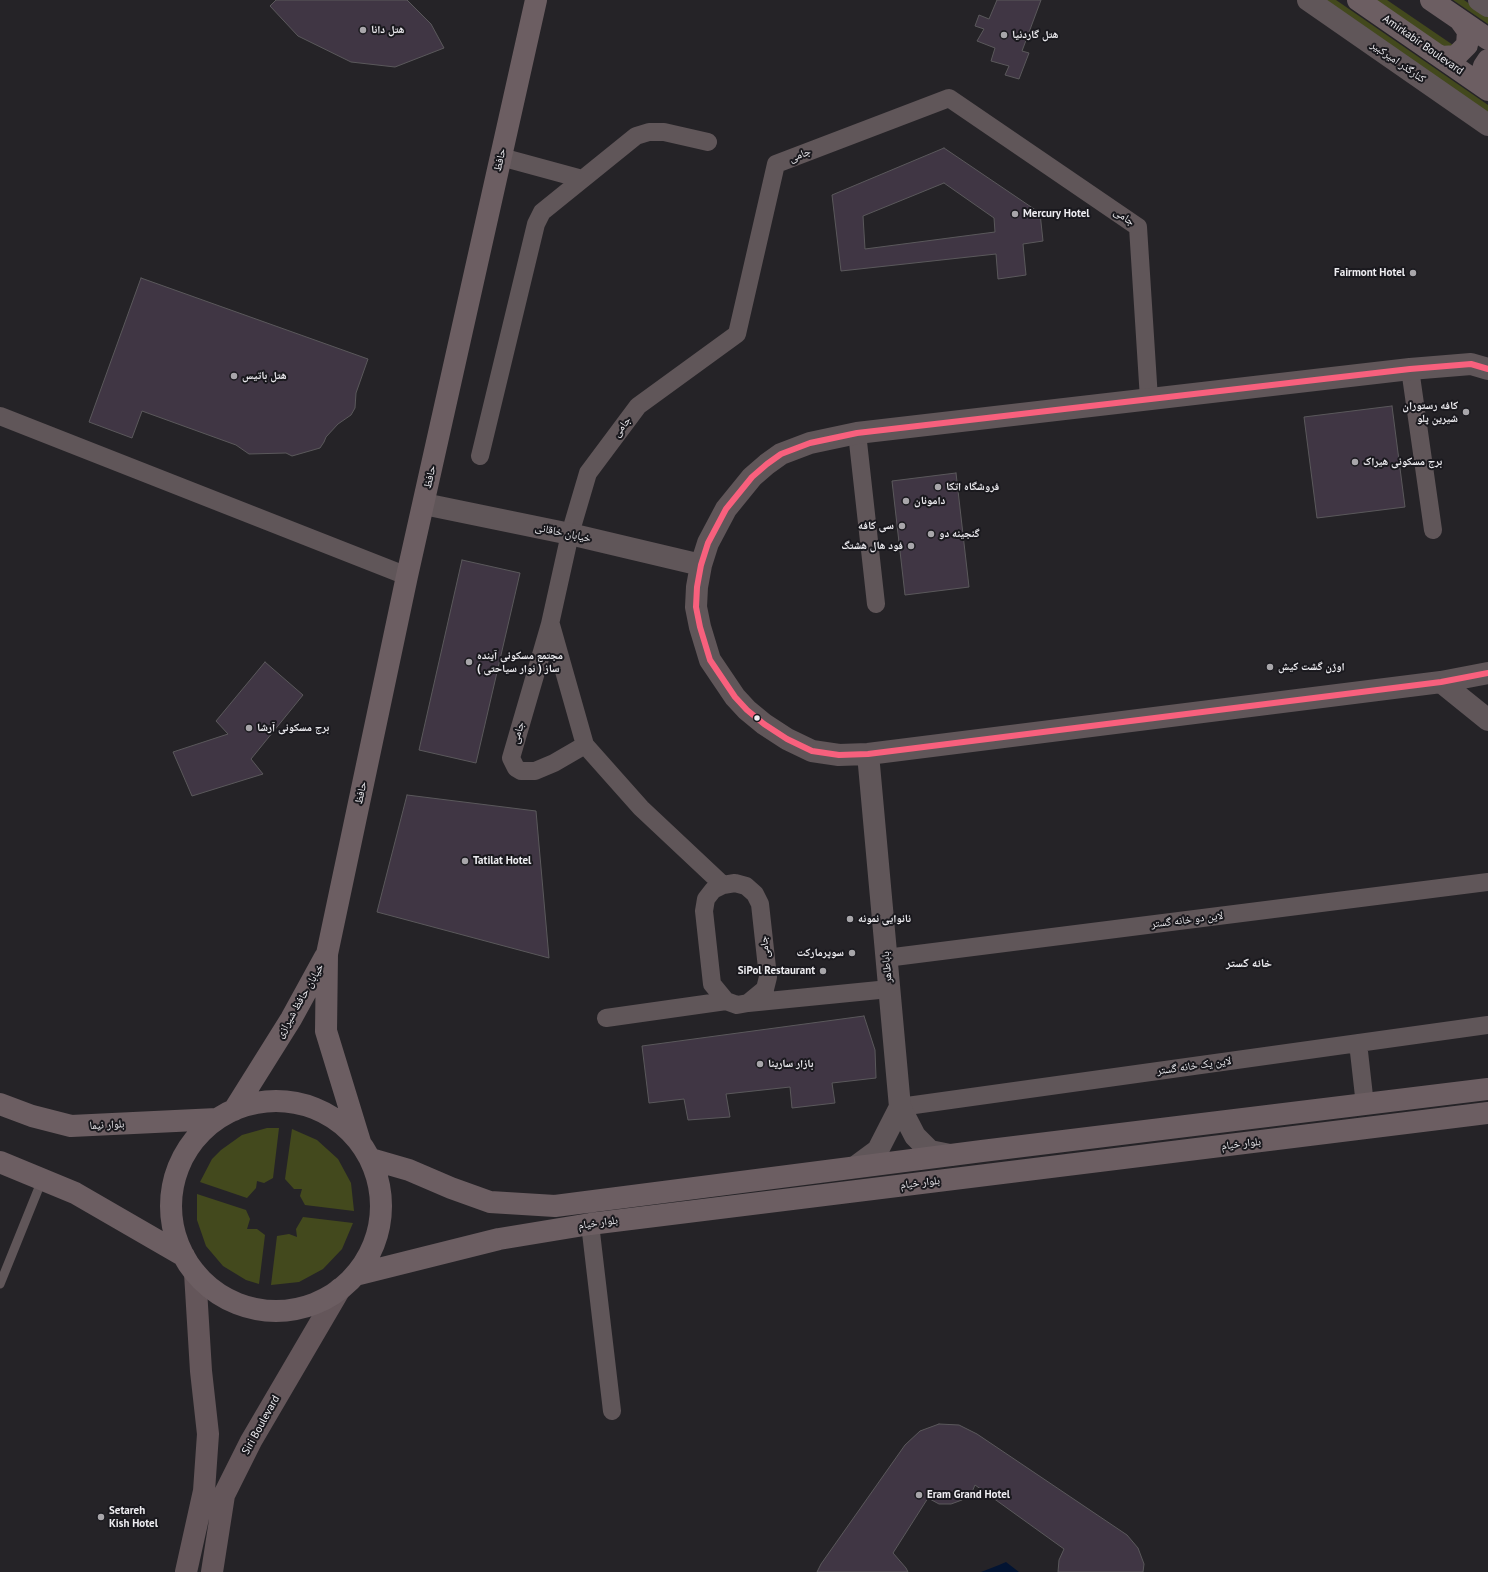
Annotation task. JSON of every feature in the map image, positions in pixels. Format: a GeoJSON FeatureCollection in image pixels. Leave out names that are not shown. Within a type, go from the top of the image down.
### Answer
{"type":"FeatureCollection","features":[{"type":"Feature","properties":{"kind":"main road","name":"حافظ"},"geometry":{"type":"LineString","coordinates":[[327,954],[407,576],[536,0]]}},
{"type":"Feature","properties":{"kind":"main road","name":"Amirkabir Boulevard"},"geometry":{"type":"LineString","coordinates":[[1358,0],[1488,90]]}},
{"type":"Feature","properties":{"kind":"main road"},"geometry":{"type":"LineString","coordinates":[[1432,0],[1488,39]]}},
{"type":"Feature","properties":{"kind":"main road"},"geometry":{"type":"LineString","coordinates":[[1436,54],[1442,57],[1456,56],[1467,45],[1468,31],[1460,20]]}},
{"type":"Feature","properties":{"kind":"main road"},"geometry":{"type":"LineString","coordinates":[[1488,60],[1482,73],[1482,80],[1488,90]]}},
{"type":"Feature","properties":{"kind":"main road","name":"خیابان حافظ شیرازی"},"geometry":{"type":"LineString","coordinates":[[226,1114],[291,1019],[327,954]]}},
{"type":"Feature","properties":{"kind":"main road","name":"خیابان حافظ شیرازی"},"geometry":{"type":"LineString","coordinates":[[327,954],[326,1030],[365,1150],[378,1178],[381,1199],[380,1219],[376,1239],[367,1258],[347,1282]]}},
{"type":"Feature","properties":{"kind":"main road","name":"بلوار خیام"},"geometry":{"type":"LineString","coordinates":[[365,1150],[451,1188],[490,1202],[555,1206],[950,1155],[1488,1089]]}},
{"type":"Feature","properties":{"kind":"main road"},"geometry":{"type":"LineString","coordinates":[[347,1282],[322,1300],[303,1307],[283,1310],[263,1310],[243,1305],[225,1297],[209,1286],[189,1264],[176,1238],[172,1219],[172,1199],[175,1180],[181,1162],[190,1145],[203,1131],[226,1114],[252,1104],[271,1101],[290,1102],[310,1106],[329,1115],[346,1127],[365,1150]]}},
{"type":"Feature","properties":{"kind":"main road","name":"بلوار نیما"},"geometry":{"type":"LineString","coordinates":[[0,1104],[32,1116],[71,1126],[226,1114]]}},
{"type":"Feature","properties":{"kind":"main road","name":"بلوار خیام"},"geometry":{"type":"LineString","coordinates":[[347,1282],[499,1239],[590,1224],[1488,1113]]}},
{"type":"Feature","properties":{"kind":"main road"},"geometry":{"type":"LineString","coordinates":[[0,1162],[75,1193],[189,1264]]}},
{"type":"Feature","properties":{"kind":"main road"},"geometry":{"type":"LineString","coordinates":[[186,1572],[204,1491],[208,1434],[189,1264]]}},
{"type":"Feature","properties":{"kind":"main road","name":"Siri Boulevard"},"geometry":{"type":"LineString","coordinates":[[212,1572],[224,1495],[251,1441],[347,1282]]}},
{"type":"Feature","properties":{"kind":"street","name":"کنارگذر امیرکبیر"},"geometry":{"type":"LineString","coordinates":[[1308,0],[1488,125]]}},
{"type":"Feature","properties":{"kind":"street"},"geometry":{"type":"LineString","coordinates":[[1479,0],[1488,6]]}},
{"type":"Feature","properties":{"kind":"street","name":"جامی"},"geometry":{"type":"LineString","coordinates":[[585,745],[554,763],[535,771],[521,771],[516,768],[511,758],[550,624],[570,534],[588,473],[638,406],[737,334],[776,164],[949,98],[1138,227],[1149,399]]}},
{"type":"Feature","properties":{"kind":"street"},"geometry":{"type":"LineString","coordinates":[[480,456],[536,224],[542,212],[636,136],[649,132],[664,132],[708,142]]}},
{"type":"Feature","properties":{"kind":"street"},"geometry":{"type":"LineString","coordinates":[[501,157],[582,179]]}},
{"type":"Feature","properties":{"kind":"street"},"geometry":{"type":"LineString","coordinates":[[1488,369],[1471,364],[1410,369],[857,433],[810,443],[781,454],[752,477],[726,509],[716,524],[701,565],[697,587],[696,607],[700,627],[710,660],[735,697],[764,724],[787,739],[812,751],[839,755],[868,754],[1442,682],[1488,673]]}},
{"type":"Feature","properties":{"kind":"street"},"geometry":{"type":"LineString","coordinates":[[1410,369],[1433,530]]}},
{"type":"Feature","properties":{"kind":"street"},"geometry":{"type":"LineString","coordinates":[[0,416],[407,576]]}},
{"type":"Feature","properties":{"kind":"street"},"geometry":{"type":"LineString","coordinates":[[857,433],[876,604]]}},
{"type":"Feature","properties":{"kind":"street","name":"خیابان خاقانی"},"geometry":{"type":"LineString","coordinates":[[424,504],[570,534],[701,565]]}},
{"type":"Feature","properties":{"kind":"street","name":"جامی"},"geometry":{"type":"LineString","coordinates":[[550,624],[585,745],[641,808],[723,884],[735,883],[746,886],[755,894],[760,904],[768,977],[765,988],[748,1003]]}},
{"type":"Feature","properties":{"kind":"street"},"geometry":{"type":"LineString","coordinates":[[1442,682],[1488,720]]}},
{"type":"Feature","properties":{"kind":"street","name":"باباطاهر"},"geometry":{"type":"LineString","coordinates":[[868,754],[900,1107],[915,1136],[930,1151],[950,1155]]}},
{"type":"Feature","properties":{"kind":"street","name":"لاین دو خانه گستر"},"geometry":{"type":"LineString","coordinates":[[886,958],[1488,882]]}},
{"type":"Feature","properties":{"kind":"street"},"geometry":{"type":"LineString","coordinates":[[723,884],[713,890],[706,900],[704,911],[712,984],[726,1002]]}},
{"type":"Feature","properties":{"kind":"street"},"geometry":{"type":"LineString","coordinates":[[606,1018],[726,1002],[737,1005],[889,989]]}},
{"type":"Feature","properties":{"kind":"street","name":"لاین یک خانه گستر"},"geometry":{"type":"LineString","coordinates":[[900,1107],[1488,1025]]}},
{"type":"Feature","properties":{"kind":"street"},"geometry":{"type":"LineString","coordinates":[[1358,1043],[1365,1105]]}},
{"type":"Feature","properties":{"kind":"street"},"geometry":{"type":"LineString","coordinates":[[855,1168],[878,1150],[900,1107]]}},
{"type":"Feature","properties":{"kind":"street"},"geometry":{"type":"LineString","coordinates":[[590,1224],[612,1411]]}},
{"type":"Feature","properties":{"kind":"lane"},"geometry":{"type":"LineString","coordinates":[[0,1284],[42,1179]]}},
{"type":"Feature","properties":{"kind":"green space"},"geometry":{"type":"Polygon","coordinates":[[[1323,0],[1336,0],[1488,105],[1488,114],[1323,0]]]}},
{"type":"Feature","properties":{"kind":"green space"},"geometry":{"type":"Polygon","coordinates":[[[1357,0],[1387,0],[1453,45],[1457,53],[1357,0]]]}},
{"type":"Feature","properties":{"kind":"green space"},"geometry":{"type":"Polygon","coordinates":[[[1453,0],[1464,0],[1488,17],[1488,24],[1453,0]]]}},
{"type":"Feature","properties":{"kind":"green space"},"geometry":{"type":"Polygon","coordinates":[[[267,1128],[279,1128],[273,1178],[264,1183],[257,1181],[256,1188],[247,1198],[200,1182],[212,1159],[221,1150],[242,1135],[267,1128]]]}},
{"type":"Feature","properties":{"kind":"green space"},"geometry":{"type":"Polygon","coordinates":[[[292,1129],[317,1140],[338,1159],[351,1183],[354,1211],[305,1205],[300,1196],[302,1189],[294,1189],[285,1179],[292,1129]]]}},
{"type":"Feature","properties":{"kind":"green space"},"geometry":{"type":"Polygon","coordinates":[[[197,1194],[246,1210],[250,1219],[247,1229],[257,1229],[265,1235],[259,1284],[246,1280],[223,1266],[206,1246],[197,1220],[197,1194]]]}},
{"type":"Feature","properties":{"kind":"green space"},"geometry":{"type":"Polygon","coordinates":[[[303,1217],[353,1223],[342,1249],[323,1269],[299,1282],[271,1285],[277,1236],[289,1234],[297,1237],[296,1229],[303,1217]]]}},
{"type":"Feature","properties":{"kind":"water"},"geometry":{"type":"Polygon","coordinates":[[[1006,1562],[1019,1572],[981,1572],[999,1565],[1006,1562]]]}},
{"type":"Feature","properties":{"kind":"building","name":"هتل دانا"},"geometry":{"type":"Polygon","coordinates":[[[276,0],[407,0],[431,24],[444,48],[395,67],[351,62],[298,36],[270,6],[276,0]]]}},
{"type":"Feature","properties":{"kind":"building","name":"هتل گاردنیا"},"geometry":{"type":"Polygon","coordinates":[[[997,0],[1041,0],[1022,51],[1029,53],[1019,79],[1005,75],[1009,66],[991,61],[995,48],[977,41],[984,29],[975,26],[979,15],[989,19],[997,0]]]}},
{"type":"Feature","properties":{"kind":"building","name":"Mercury Hotel"},"geometry":{"type":"Polygon","coordinates":[[[944,148],[1040,213],[1043,241],[1023,244],[1026,275],[998,279],[996,254],[841,271],[832,195],[944,148]],[[944,183],[863,216],[865,249],[995,232],[994,218],[944,183]]]}},
{"type":"Feature","properties":{"kind":"building","name":"هتل باتیس"},"geometry":{"type":"Polygon","coordinates":[[[141,278],[368,359],[356,393],[355,408],[351,415],[338,424],[326,437],[320,448],[292,456],[286,453],[249,454],[236,445],[142,411],[132,438],[89,422],[141,278]]]}},
{"type":"Feature","properties":{"kind":"building","name":"برج مسکونی هیراک"},"geometry":{"type":"Polygon","coordinates":[[[1392,406],[1405,507],[1317,518],[1304,417],[1392,406]]]}},
{"type":"Feature","properties":{"kind":"building","name":"گنجینه دو"},"geometry":{"type":"Polygon","coordinates":[[[956,473],[969,587],[905,595],[892,481],[956,473]]]}},
{"type":"Feature","properties":{"kind":"building","name":"مجتمع مسکونی آینده ساز ( نوار سیاحتی )"},"geometry":{"type":"Polygon","coordinates":[[[462,560],[520,573],[476,763],[419,750],[462,560]]]}},
{"type":"Feature","properties":{"kind":"building","name":"برج مسکونی آرشا"},"geometry":{"type":"Polygon","coordinates":[[[265,662],[303,695],[251,759],[263,774],[192,796],[173,752],[228,734],[216,721],[265,662]]]}},
{"type":"Feature","properties":{"kind":"building","name":"Tatilat Hotel"},"geometry":{"type":"Polygon","coordinates":[[[407,795],[536,811],[549,958],[377,912],[407,795]]]}},
{"type":"Feature","properties":{"kind":"building","name":"بازار سارینا"},"geometry":{"type":"Polygon","coordinates":[[[864,1016],[875,1050],[876,1078],[832,1083],[835,1103],[792,1108],[790,1087],[726,1094],[730,1117],[688,1120],[684,1099],[649,1103],[642,1046],[864,1016]]]}},
{"type":"Feature","properties":{"kind":"building","name":"Eram Grand Hotel"},"geometry":{"type":"Polygon","coordinates":[[[939,1424],[959,1425],[977,1434],[1127,1535],[1138,1548],[1144,1564],[1143,1572],[1058,1572],[1059,1560],[1064,1549],[975,1485],[972,1492],[962,1500],[951,1504],[939,1504],[928,1498],[893,1553],[908,1572],[817,1572],[821,1564],[905,1445],[920,1431],[939,1424]]]}},
{"type":"Feature","properties":{"kind":"transit line"},"geometry":{"type":"LineString","coordinates":[[1488,369],[1471,364],[1410,369],[857,433],[810,443],[781,454],[767,464],[752,477],[726,509],[708,543],[701,565],[697,587],[696,607],[700,627],[710,660],[735,697],[747,710],[764,724],[787,739],[812,751],[839,755],[868,754],[1441,682],[1488,673]]}},
{"type":"Feature","properties":{"kind":"place","name":"هتل دانا"},"geometry":{"type":"Point","coordinates":[363,30]}},
{"type":"Feature","properties":{"kind":"place","name":"هتل گاردنیا"},"geometry":{"type":"Point","coordinates":[1004,35]}},
{"type":"Feature","properties":{"kind":"place","name":"Mercury Hotel"},"geometry":{"type":"Point","coordinates":[1015,214]}},
{"type":"Feature","properties":{"kind":"place","name":"Fairmont Hotel"},"geometry":{"type":"Point","coordinates":[1413,273]}},
{"type":"Feature","properties":{"kind":"place","name":"هتل باتیس"},"geometry":{"type":"Point","coordinates":[234,376]}},
{"type":"Feature","properties":{"kind":"place","name":"کافه رستوران شیرین پلو"},"geometry":{"type":"Point","coordinates":[1466,412]}},
{"type":"Feature","properties":{"kind":"place","name":"برج مسکونی هیراک"},"geometry":{"type":"Point","coordinates":[1355,462]}},
{"type":"Feature","properties":{"kind":"place","name":"فروشگاه اتکا"},"geometry":{"type":"Point","coordinates":[938,487]}},
{"type":"Feature","properties":{"kind":"place","name":"دامونان"},"geometry":{"type":"Point","coordinates":[906,501]}},
{"type":"Feature","properties":{"kind":"place","name":"سی کافه"},"geometry":{"type":"Point","coordinates":[902,526]}},
{"type":"Feature","properties":{"kind":"place","name":"گنجینه دو"},"geometry":{"type":"Point","coordinates":[931,534]}},
{"type":"Feature","properties":{"kind":"place","name":"فود هال هشتگ"},"geometry":{"type":"Point","coordinates":[911,546]}},
{"type":"Feature","properties":{"kind":"place","name":"مجتمع مسکونی آینده ساز ( نوار سیاحتی )"},"geometry":{"type":"Point","coordinates":[469,662]}},
{"type":"Feature","properties":{"kind":"place","name":"اوژن گشت كيش"},"geometry":{"type":"Point","coordinates":[1270,667]}},
{"type":"Feature","properties":{"kind":"place","name":"برج مسکونی آرشا"},"geometry":{"type":"Point","coordinates":[249,728]}},
{"type":"Feature","properties":{"kind":"place","name":"Tatilat Hotel"},"geometry":{"type":"Point","coordinates":[465,861]}},
{"type":"Feature","properties":{"kind":"place","name":"نانوایی نمونه"},"geometry":{"type":"Point","coordinates":[850,919]}},
{"type":"Feature","properties":{"kind":"place","name":"سوپرمارکت"},"geometry":{"type":"Point","coordinates":[852,953]}},
{"type":"Feature","properties":{"kind":"place","name":"SiPol Restaurant"},"geometry":{"type":"Point","coordinates":[823,971]}},
{"type":"Feature","properties":{"kind":"place","name":"بازار سارینا"},"geometry":{"type":"Point","coordinates":[760,1064]}},
{"type":"Feature","properties":{"kind":"place","name":"Eram Grand Hotel"},"geometry":{"type":"Point","coordinates":[919,1495]}},
{"type":"Feature","properties":{"kind":"place","name":"Setareh Kish Hotel"},"geometry":{"type":"Point","coordinates":[101,1517]}},
{"type":"Feature","properties":{"kind":"district","name":"خانه گستر"},"geometry":{"type":"Point","coordinates":[1249,964]}}]}
